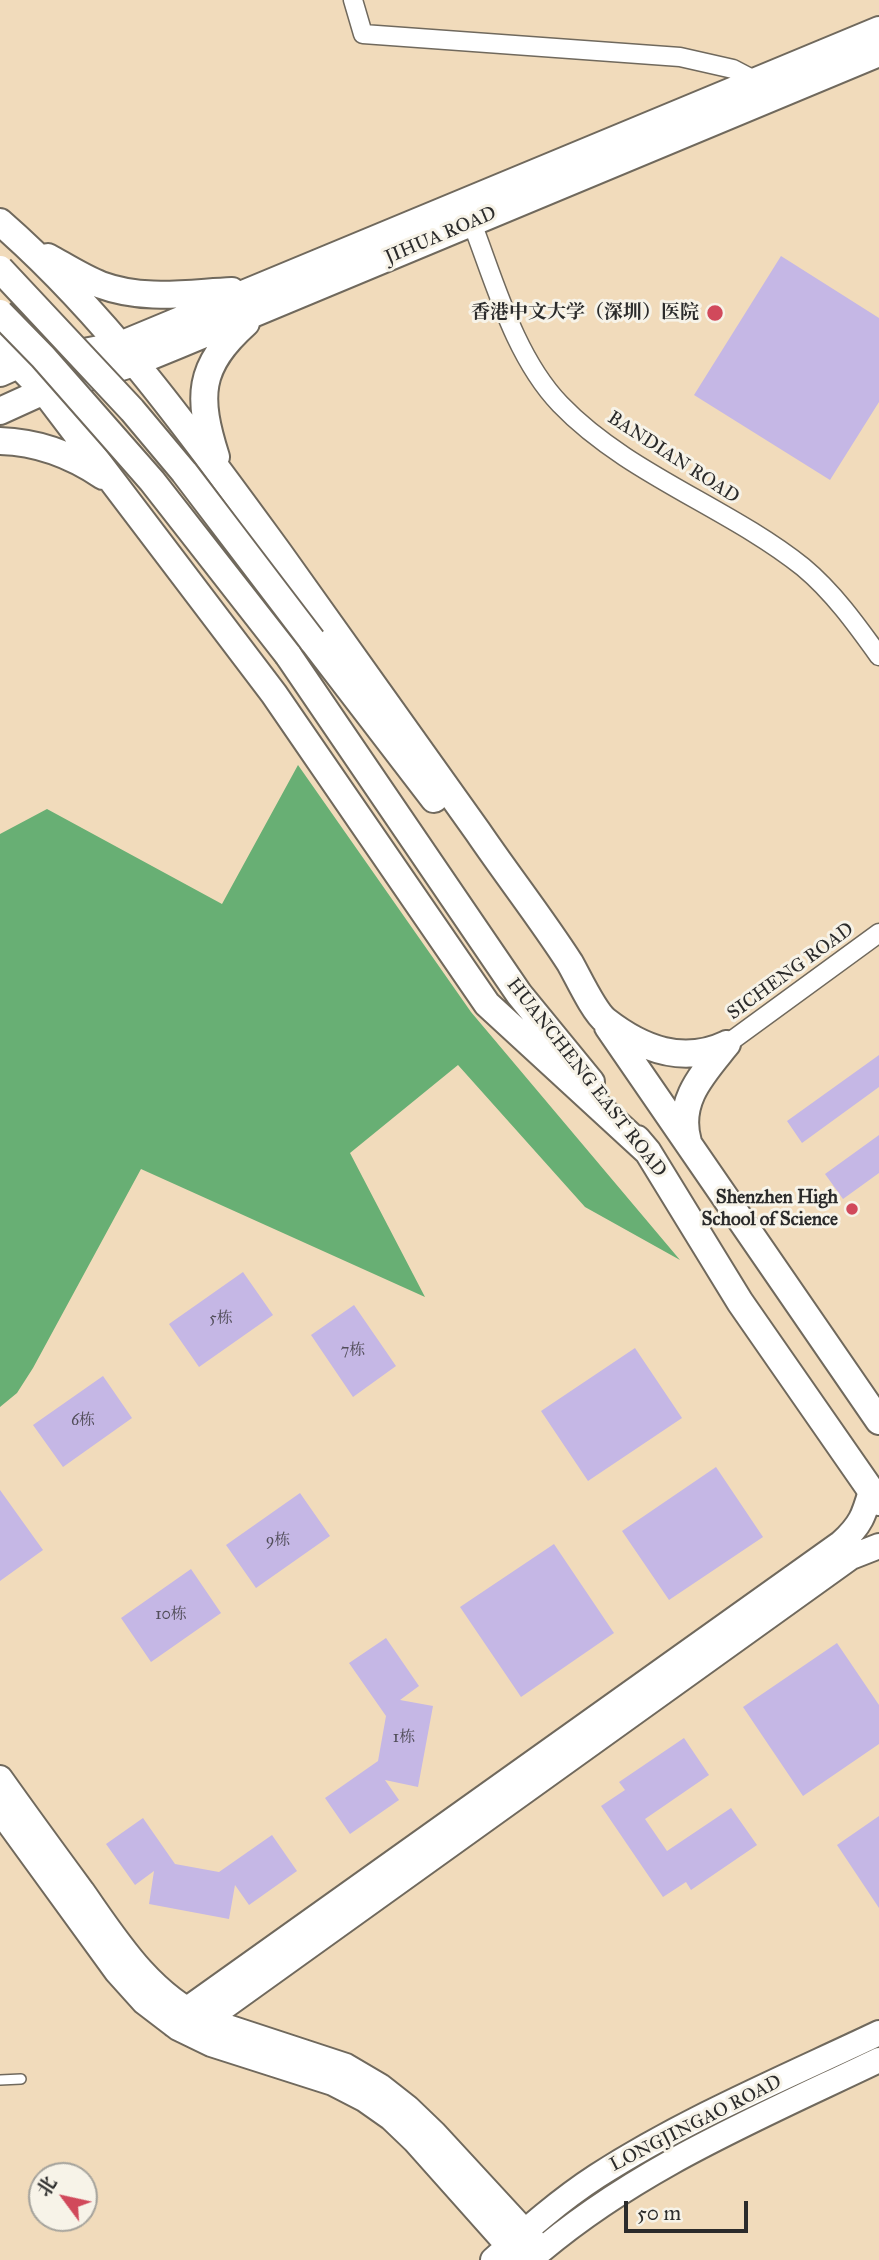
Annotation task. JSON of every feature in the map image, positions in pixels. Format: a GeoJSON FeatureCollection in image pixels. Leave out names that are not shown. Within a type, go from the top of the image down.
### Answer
{"type":"FeatureCollection","features":[{"type":"Feature","properties":{"kind":"main road","name":"JIHUA ROAD"},"geometry":{"type":"LineString","coordinates":[[0,411],[756,81],[879,30]]}},
{"type":"Feature","properties":{"kind":"main road","name":"JIHUA ROAD"},"geometry":{"type":"LineString","coordinates":[[256,301],[472,223],[879,53]]}},
{"type":"Feature","properties":{"kind":"main road"},"geometry":{"type":"LineString","coordinates":[[0,222],[27,245],[127,354],[220,472],[569,962],[603,1019],[646,1045],[669,1054],[694,1055],[727,1044]]}},
{"type":"Feature","properties":{"kind":"main road"},"geometry":{"type":"LineString","coordinates":[[27,245],[92,281],[129,293],[256,301]]}},
{"type":"Feature","properties":{"kind":"main road","name":"HUANCHENG EAST ROAD"},"geometry":{"type":"LineString","coordinates":[[0,269],[176,461],[603,1019],[879,1420]]}},
{"type":"Feature","properties":{"kind":"main road"},"geometry":{"type":"LineString","coordinates":[[220,472],[207,428],[203,402],[206,377],[217,354],[256,301]]}},
{"type":"Feature","properties":{"kind":"main road","name":"HUANCHENG EAST ROAD"},"geometry":{"type":"LineString","coordinates":[[0,313],[43,357],[152,481],[288,655],[519,994],[648,1152],[740,1302],[875,1496]]}},
{"type":"Feature","properties":{"kind":"main road"},"geometry":{"type":"LineString","coordinates":[[0,345],[9,369],[44,391],[274,694],[486,1004],[648,1152]]}},
{"type":"Feature","properties":{"kind":"main road","name":"JIHUA ROAD"},"geometry":{"type":"LineString","coordinates":[[9,369],[127,354]]}},
{"type":"Feature","properties":{"kind":"main road"},"geometry":{"type":"LineString","coordinates":[[0,441],[32,444],[71,457],[98,473],[122,493]]}},
{"type":"Feature","properties":{"kind":"main road"},"geometry":{"type":"LineString","coordinates":[[688,1144],[684,1122],[688,1100],[699,1080],[727,1044]]}},
{"type":"Feature","properties":{"kind":"street"},"geometry":{"type":"LineString","coordinates":[[353,0],[363,34],[680,57],[733,69],[756,81]]}},
{"type":"Feature","properties":{"kind":"street","name":"BANDIAN ROAD"},"geometry":{"type":"LineString","coordinates":[[472,223],[516,337],[535,372],[560,404],[590,431],[630,459],[775,547],[803,568],[836,600],[879,656]]}},
{"type":"Feature","properties":{"kind":"street","name":"SICHENG ROAD"},"geometry":{"type":"LineString","coordinates":[[727,1044],[879,933]]}},
{"type":"Feature","properties":{"kind":"street"},"geometry":{"type":"LineString","coordinates":[[189,2022],[841,1543],[854,1532],[875,1496]]}},
{"type":"Feature","properties":{"kind":"street"},"geometry":{"type":"LineString","coordinates":[[189,2022],[851,1558],[879,1546]]}},
{"type":"Feature","properties":{"kind":"street"},"geometry":{"type":"LineString","coordinates":[[0,1778],[131,1959],[189,2022]]}},
{"type":"Feature","properties":{"kind":"street"},"geometry":{"type":"LineString","coordinates":[[0,1811],[117,1972],[144,2002],[189,2022],[346,2066],[380,2086],[434,2133],[519,2251]]}},
{"type":"Feature","properties":{"kind":"street","name":"LONGJINGAO ROAD"},"geometry":{"type":"LineString","coordinates":[[519,2251],[595,2178],[637,2151],[879,2033]]}},
{"type":"Feature","properties":{"kind":"street","name":"LONGJINGAO ROAD"},"geometry":{"type":"LineString","coordinates":[[519,2251],[649,2173],[879,2060]]}},
{"type":"Feature","properties":{"kind":"lane"},"geometry":{"type":"LineString","coordinates":[[0,2080],[22,2079]]}},
{"type":"Feature","properties":{"kind":"green space"},"geometry":{"type":"Polygon","coordinates":[[[298,765],[471,1012],[680,1260],[585,1207],[458,1065],[350,1153],[425,1297],[141,1169],[33,1368],[17,1393],[0,1407],[0,834],[47,809],[222,904],[298,765]]]}},
{"type":"Feature","properties":{"kind":"building"},"geometry":{"type":"Polygon","coordinates":[[[781,256],[879,318],[879,402],[830,480],[694,395],[781,256]]]}},
{"type":"Feature","properties":{"kind":"building"},"geometry":{"type":"Polygon","coordinates":[[[879,1055],[879,1087],[802,1143],[787,1121],[879,1055]]]}},
{"type":"Feature","properties":{"kind":"building"},"geometry":{"type":"Polygon","coordinates":[[[879,1135],[879,1173],[843,1199],[825,1174],[879,1135]]]}},
{"type":"Feature","properties":{"kind":"building"},"geometry":{"type":"Polygon","coordinates":[[[243,1272],[273,1315],[199,1367],[169,1324],[243,1272]]]}},
{"type":"Feature","properties":{"kind":"building"},"geometry":{"type":"Polygon","coordinates":[[[354,1305],[396,1366],[353,1397],[311,1335],[354,1305]]]}},
{"type":"Feature","properties":{"kind":"building"},"geometry":{"type":"Polygon","coordinates":[[[635,1348],[682,1418],[588,1481],[541,1411],[635,1348]]]}},
{"type":"Feature","properties":{"kind":"building"},"geometry":{"type":"Polygon","coordinates":[[[103,1376],[132,1418],[63,1467],[33,1425],[103,1376]]]}},
{"type":"Feature","properties":{"kind":"building"},"geometry":{"type":"Polygon","coordinates":[[[716,1467],[763,1537],[669,1600],[622,1531],[716,1467]]]}},
{"type":"Feature","properties":{"kind":"building"},"geometry":{"type":"Polygon","coordinates":[[[0,1490],[43,1550],[0,1581],[0,1490]]]}},
{"type":"Feature","properties":{"kind":"building"},"geometry":{"type":"Polygon","coordinates":[[[300,1493],[330,1536],[256,1588],[226,1545],[300,1493]]]}},
{"type":"Feature","properties":{"kind":"building"},"geometry":{"type":"Polygon","coordinates":[[[554,1544],[614,1633],[521,1697],[460,1607],[554,1544]]]}},
{"type":"Feature","properties":{"kind":"building"},"geometry":{"type":"Polygon","coordinates":[[[191,1569],[221,1613],[151,1662],[121,1618],[191,1569]]]}},
{"type":"Feature","properties":{"kind":"building"},"geometry":{"type":"Polygon","coordinates":[[[386,1638],[419,1686],[400,1700],[433,1706],[418,1787],[385,1780],[399,1800],[350,1834],[325,1798],[378,1761],[386,1716],[349,1663],[386,1638]]]}},
{"type":"Feature","properties":{"kind":"building"},"geometry":{"type":"Polygon","coordinates":[[[837,1643],[879,1705],[879,1744],[803,1796],[743,1707],[837,1643]]]}},
{"type":"Feature","properties":{"kind":"building"},"geometry":{"type":"Polygon","coordinates":[[[684,1738],[709,1775],[645,1819],[667,1851],[731,1808],[757,1845],[691,1890],[686,1882],[663,1897],[601,1806],[625,1790],[619,1782],[684,1738]]]}},
{"type":"Feature","properties":{"kind":"building"},"geometry":{"type":"Polygon","coordinates":[[[879,1816],[879,1908],[837,1845],[879,1816]]]}},
{"type":"Feature","properties":{"kind":"building"},"geometry":{"type":"Polygon","coordinates":[[[143,1818],[175,1864],[219,1872],[272,1835],[297,1871],[249,1905],[235,1885],[229,1919],[149,1904],[154,1871],[135,1885],[106,1844],[143,1818]]]}},
{"type":"Feature","properties":{"kind":"place","name":"香港中文大学（深圳）医院"},"geometry":{"type":"Point","coordinates":[715,313]}},
{"type":"Feature","properties":{"kind":"place","name":"Shenzhen High School of Science"},"geometry":{"type":"Point","coordinates":[852,1209]}}]}
